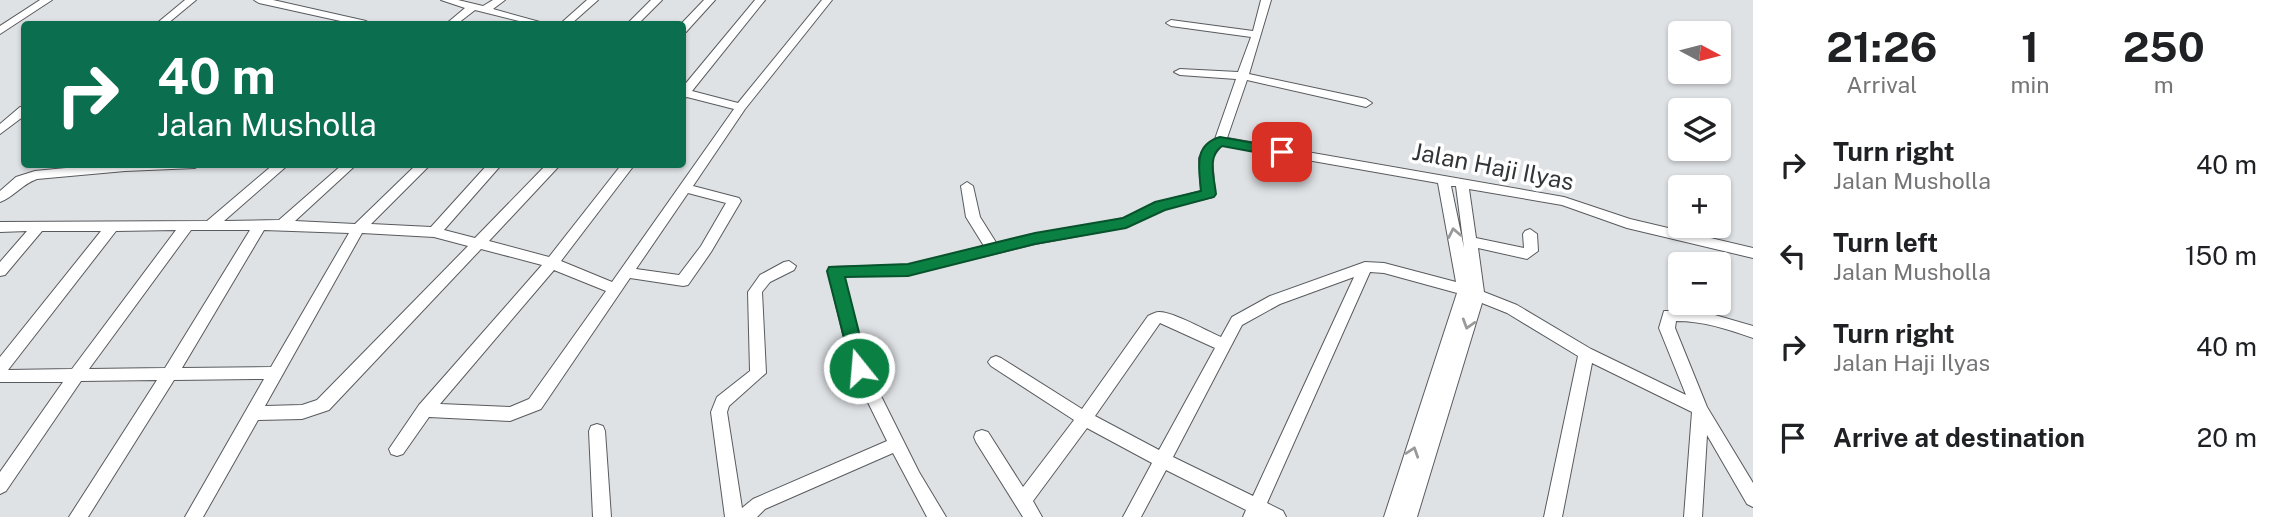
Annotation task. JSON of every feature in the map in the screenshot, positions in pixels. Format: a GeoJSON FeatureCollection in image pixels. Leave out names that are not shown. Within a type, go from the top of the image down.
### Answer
{"type":"FeatureCollection","features":[{"type":"Feature","properties":{"kind":"street"},"geometry":{"type":"LineString","coordinates":[[0,31],[47,0]]}},
{"type":"Feature","properties":{"kind":"street"},"geometry":{"type":"LineString","coordinates":[[165,21],[191,0]]}},
{"type":"Feature","properties":{"kind":"street"},"geometry":{"type":"LineString","coordinates":[[259,0],[351,21]]}},
{"type":"Feature","properties":{"kind":"street"},"geometry":{"type":"LineString","coordinates":[[446,0],[531,21]]}},
{"type":"Feature","properties":{"kind":"street"},"geometry":{"type":"LineString","coordinates":[[456,21],[479,7],[500,0]]}},
{"type":"Feature","properties":{"kind":"street"},"geometry":{"type":"LineString","coordinates":[[568,21],[593,0]]}},
{"type":"Feature","properties":{"kind":"street"},"geometry":{"type":"LineString","coordinates":[[635,21],[657,0]]}},
{"type":"Feature","properties":{"kind":"street"},"geometry":{"type":"LineString","coordinates":[[686,26],[710,0]]}},
{"type":"Feature","properties":{"kind":"street"},"geometry":{"type":"LineString","coordinates":[[686,89],[760,0]]}},
{"type":"Feature","properties":{"kind":"street"},"geometry":{"type":"LineString","coordinates":[[425,410],[501,414],[528,409],[535,404],[741,107],[827,0]]}},
{"type":"Feature","properties":{"kind":"street"},"geometry":{"type":"LineString","coordinates":[[937,517],[896,444],[859,368],[835,271],[908,270],[993,249],[1126,222],[1160,206],[1209,194],[1205,158],[1209,148],[1220,141],[1257,35],[1266,0]]}},
{"type":"Feature","properties":{"kind":"street"},"geometry":{"type":"LineString","coordinates":[[0,14],[22,17]]}},
{"type":"Feature","properties":{"kind":"street"},"geometry":{"type":"LineString","coordinates":[[325,21],[331,17]]}},
{"type":"Feature","properties":{"kind":"street"},"geometry":{"type":"LineString","coordinates":[[1171,23],[1257,35]]}},
{"type":"Feature","properties":{"kind":"street"},"geometry":{"type":"LineString","coordinates":[[1180,72],[1243,76],[1366,103]]}},
{"type":"Feature","properties":{"kind":"street"},"geometry":{"type":"LineString","coordinates":[[686,94],[741,107]]}},
{"type":"Feature","properties":{"kind":"street"},"geometry":{"type":"LineString","coordinates":[[0,130],[21,112]]}},
{"type":"Feature","properties":{"kind":"street","name":"Jalan Haji Ilyas"},"geometry":{"type":"LineString","coordinates":[[1220,141],[1564,201],[1627,223],[1753,253]]}},
{"type":"Feature","properties":{"kind":"street"},"geometry":{"type":"LineString","coordinates":[[0,198],[31,176],[108,168]]}},
{"type":"Feature","properties":{"kind":"street"},"geometry":{"type":"LineString","coordinates":[[208,227],[278,168]]}},
{"type":"Feature","properties":{"kind":"street"},"geometry":{"type":"LineString","coordinates":[[282,225],[346,168]]}},
{"type":"Feature","properties":{"kind":"street"},"geometry":{"type":"LineString","coordinates":[[194,517],[357,230],[421,168]]}},
{"type":"Feature","properties":{"kind":"street"},"geometry":{"type":"LineString","coordinates":[[434,232],[492,168]]}},
{"type":"Feature","properties":{"kind":"street"},"geometry":{"type":"LineString","coordinates":[[254,413],[302,412],[323,405],[551,168]]}},
{"type":"Feature","properties":{"kind":"street"},"geometry":{"type":"LineString","coordinates":[[397,449],[425,410],[552,263],[626,168]]}},
{"type":"Feature","properties":{"kind":"street"},"geometry":{"type":"LineString","coordinates":[[1393,517],[1471,292],[1444,181]]}},
{"type":"Feature","properties":{"kind":"street"},"geometry":{"type":"LineString","coordinates":[[1408,517],[1471,292],[1471,242],[1462,184]]}},
{"type":"Feature","properties":{"kind":"street"},"geometry":{"type":"LineString","coordinates":[[967,186],[973,217],[993,249]]}},
{"type":"Feature","properties":{"kind":"street"},"geometry":{"type":"LineString","coordinates":[[627,273],[683,281],[700,258],[734,201],[685,188]]}},
{"type":"Feature","properties":{"kind":"street"},"geometry":{"type":"LineString","coordinates":[[0,227],[282,225],[434,232],[552,263],[616,289]]}},
{"type":"Feature","properties":{"kind":"street"},"geometry":{"type":"LineString","coordinates":[[0,271],[39,226]]}},
{"type":"Feature","properties":{"kind":"street"},"geometry":{"type":"LineString","coordinates":[[0,486],[187,226]]}},
{"type":"Feature","properties":{"kind":"street"},"geometry":{"type":"LineString","coordinates":[[0,368],[112,227]]}},
{"type":"Feature","properties":{"kind":"street"},"geometry":{"type":"LineString","coordinates":[[78,517],[170,374],[259,227]]}},
{"type":"Feature","properties":{"kind":"street"},"geometry":{"type":"LineString","coordinates":[[1471,242],[1527,254],[1531,251],[1530,234]]}},
{"type":"Feature","properties":{"kind":"street"},"geometry":{"type":"LineString","coordinates":[[734,517],[719,412],[723,402],[758,373],[755,292],[758,284],[767,276],[789,266]]}},
{"type":"Feature","properties":{"kind":"street"},"geometry":{"type":"LineString","coordinates":[[1254,512],[1365,267]]}},
{"type":"Feature","properties":{"kind":"street"},"geometry":{"type":"LineString","coordinates":[[1132,517],[1237,321],[1275,300],[1365,267],[1384,268],[1471,292],[1512,309],[1586,353],[1700,409]]}},
{"type":"Feature","properties":{"kind":"street"},"geometry":{"type":"LineString","coordinates":[[1753,332],[1732,322],[1688,314],[1669,315],[1667,328],[1700,409],[1753,499]]}},
{"type":"Feature","properties":{"kind":"street"},"geometry":{"type":"LineString","coordinates":[[1023,501],[1153,320],[1159,317],[1224,345]]}},
{"type":"Feature","properties":{"kind":"street"},"geometry":{"type":"LineString","coordinates":[[1553,517],[1586,353]]}},
{"type":"Feature","properties":{"kind":"street"},"geometry":{"type":"LineString","coordinates":[[996,362],[1041,393],[1254,512],[1277,517]]}},
{"type":"Feature","properties":{"kind":"street"},"geometry":{"type":"LineString","coordinates":[[0,376],[274,373]]}},
{"type":"Feature","properties":{"kind":"street"},"geometry":{"type":"LineString","coordinates":[[1693,517],[1700,409]]}},
{"type":"Feature","properties":{"kind":"street"},"geometry":{"type":"LineString","coordinates":[[597,431],[602,517]]}},
{"type":"Feature","properties":{"kind":"street"},"geometry":{"type":"LineString","coordinates":[[982,437],[1033,517]]}},
{"type":"Feature","properties":{"kind":"street"},"geometry":{"type":"LineString","coordinates":[[748,517],[749,511],[759,504],[896,444]]}},
{"type":"Feature","properties":{"kind":"route"},"geometry":{"type":"LineString","coordinates":[[859,368],[835,271],[908,270],[1035,239],[1126,222],[1160,206],[1209,194],[1205,158],[1209,148],[1220,141],[1282,152]]}}]}
